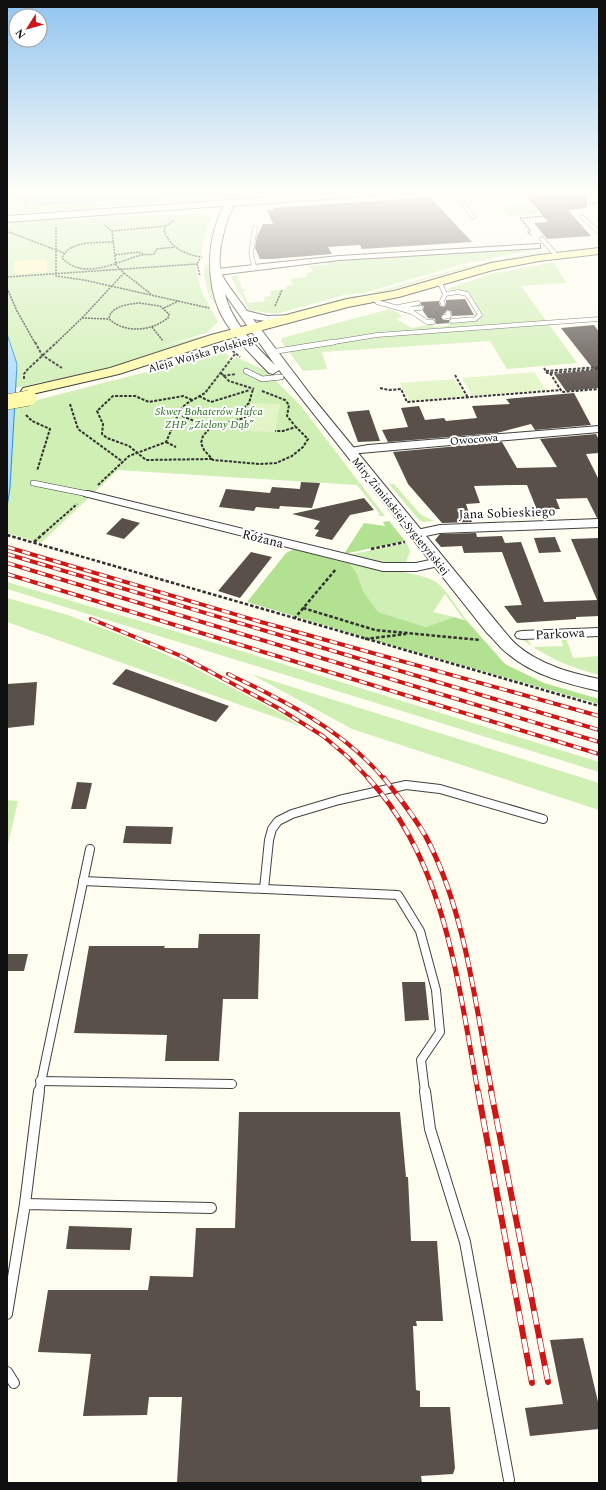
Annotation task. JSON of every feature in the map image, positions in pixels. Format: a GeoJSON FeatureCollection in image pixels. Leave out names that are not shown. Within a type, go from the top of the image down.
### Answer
{"type":"FeatureCollection","features":[{"type":"Feature","properties":{"kind":"main road","name":"Aleja Wojska Polskiego"},"geometry":{"type":"LineString","coordinates":[[257,333],[295,317],[360,300],[395,294],[439,281],[519,262]]}},
{"type":"Feature","properties":{"kind":"main road","name":"Aleja Wojska Polskiego"},"geometry":{"type":"LineString","coordinates":[[7,402],[25,396],[147,369],[243,336],[377,302],[395,294]]}},
{"type":"Feature","properties":{"kind":"main road","name":"Aleja Wojska Polskiego"},"geometry":{"type":"LineString","coordinates":[[7,394],[25,396]]}},
{"type":"Feature","properties":{"kind":"street","name":"Miry Zimińskiej-Sygietyńskiej"},"geometry":{"type":"LineString","coordinates":[[216,262],[219,288],[224,308],[262,360],[309,402]]}},
{"type":"Feature","properties":{"kind":"street"},"geometry":{"type":"LineString","coordinates":[[218,274],[254,267],[306,262]]}},
{"type":"Feature","properties":{"kind":"street","name":"Miry Zimińskiej-Sygietyńskiej"},"geometry":{"type":"LineString","coordinates":[[218,274],[243,313],[271,352],[349,451],[413,538],[438,562],[490,635],[533,662],[562,675],[599,685]]}},
{"type":"Feature","properties":{"kind":"street"},"geometry":{"type":"LineString","coordinates":[[243,313],[267,318],[295,317]]}},
{"type":"Feature","properties":{"kind":"street","name":"Owocowa"},"geometry":{"type":"LineString","coordinates":[[349,451],[368,448],[599,429]]}},
{"type":"Feature","properties":{"kind":"street","name":"Różana"},"geometry":{"type":"LineString","coordinates":[[88,494],[343,558],[392,568],[416,567],[438,562]]}},
{"type":"Feature","properties":{"kind":"street","name":"Jana Sobieskiego"},"geometry":{"type":"LineString","coordinates":[[413,538],[440,529],[599,523]]}},
{"type":"Feature","properties":{"kind":"street","name":"Parkowa"},"geometry":{"type":"LineString","coordinates":[[522,635],[599,632]]}},
{"type":"Feature","properties":{"kind":"lane"},"geometry":{"type":"LineString","coordinates":[[253,262],[254,267]]}},
{"type":"Feature","properties":{"kind":"lane"},"geometry":{"type":"LineString","coordinates":[[435,302],[442,303],[445,294],[439,281]]}},
{"type":"Feature","properties":{"kind":"lane"},"geometry":{"type":"LineString","coordinates":[[445,294],[458,292],[467,294],[480,315],[475,319],[452,321]]}},
{"type":"Feature","properties":{"kind":"lane"},"geometry":{"type":"LineString","coordinates":[[377,302],[396,308],[421,306],[412,312]]}},
{"type":"Feature","properties":{"kind":"lane"},"geometry":{"type":"LineString","coordinates":[[404,307],[427,322],[433,322]]}},
{"type":"Feature","properties":{"kind":"lane"},"geometry":{"type":"LineString","coordinates":[[419,316],[427,317]]}},
{"type":"Feature","properties":{"kind":"lane"},"geometry":{"type":"LineString","coordinates":[[271,352],[377,335],[599,319]]}},
{"type":"Feature","properties":{"kind":"lane"},"geometry":{"type":"LineString","coordinates":[[246,371],[260,379],[281,377]]}},
{"type":"Feature","properties":{"kind":"lane"},"geometry":{"type":"LineString","coordinates":[[33,483],[88,494]]}},
{"type":"Feature","properties":{"kind":"lane"},"geometry":{"type":"LineString","coordinates":[[264,889],[269,840],[272,829],[278,821],[292,814],[339,800],[406,785],[440,789],[543,819]]}},
{"type":"Feature","properties":{"kind":"lane"},"geometry":{"type":"LineString","coordinates":[[7,1314],[25,1204],[40,1081],[90,849]]}},
{"type":"Feature","properties":{"kind":"lane"},"geometry":{"type":"LineString","coordinates":[[83,881],[398,895],[420,931],[436,990],[440,1032],[421,1060],[430,1129],[465,1242],[509,1480]]}},
{"type":"Feature","properties":{"kind":"lane"},"geometry":{"type":"LineString","coordinates":[[40,1081],[232,1084]]}},
{"type":"Feature","properties":{"kind":"lane"},"geometry":{"type":"LineString","coordinates":[[25,1204],[211,1208]]}},
{"type":"Feature","properties":{"kind":"lane"},"geometry":{"type":"LineString","coordinates":[[7,1372],[14,1382]]}},
{"type":"Feature","properties":{"kind":"path"},"geometry":{"type":"LineString","coordinates":[[56,262],[56,274]]}},
{"type":"Feature","properties":{"kind":"path"},"geometry":{"type":"LineString","coordinates":[[64,262],[80,268],[102,268],[123,262]]}},
{"type":"Feature","properties":{"kind":"path"},"geometry":{"type":"LineString","coordinates":[[7,277],[197,264],[199,262]]}},
{"type":"Feature","properties":{"kind":"path"},"geometry":{"type":"LineString","coordinates":[[116,264],[121,270],[151,294]]}},
{"type":"Feature","properties":{"kind":"path"},"geometry":{"type":"LineString","coordinates":[[197,264],[201,277]]}},
{"type":"Feature","properties":{"kind":"path"},"geometry":{"type":"LineString","coordinates":[[33,483],[50,429],[32,421],[25,396],[24,374],[37,362],[42,354],[82,318],[124,272]]}},
{"type":"Feature","properties":{"kind":"path"},"geometry":{"type":"LineString","coordinates":[[56,274],[56,276],[151,294],[213,309]]}},
{"type":"Feature","properties":{"kind":"path"},"geometry":{"type":"LineString","coordinates":[[7,288],[16,311],[42,354],[62,368]]}},
{"type":"Feature","properties":{"kind":"path"},"geometry":{"type":"LineString","coordinates":[[274,307],[282,290]]}},
{"type":"Feature","properties":{"kind":"path"},"geometry":{"type":"LineString","coordinates":[[164,308],[179,301]]}},
{"type":"Feature","properties":{"kind":"path"},"geometry":{"type":"LineString","coordinates":[[82,318],[109,319],[120,327],[137,329],[152,327],[164,322],[168,318],[169,314],[164,308],[145,303],[126,305],[114,310],[109,316],[109,319]]}},
{"type":"Feature","properties":{"kind":"path"},"geometry":{"type":"LineString","coordinates":[[152,327],[162,340],[168,344]]}},
{"type":"Feature","properties":{"kind":"path"},"geometry":{"type":"LineString","coordinates":[[34,543],[129,456],[166,442],[178,414],[186,404],[205,393],[234,355],[231,349]]}},
{"type":"Feature","properties":{"kind":"path"},"geometry":{"type":"LineString","coordinates":[[577,365],[581,371]]}},
{"type":"Feature","properties":{"kind":"path"},"geometry":{"type":"LineString","coordinates":[[544,368],[550,373],[599,368]]}},
{"type":"Feature","properties":{"kind":"path"},"geometry":{"type":"LineString","coordinates":[[546,371],[599,368]]}},
{"type":"Feature","properties":{"kind":"path"},"geometry":{"type":"LineString","coordinates":[[192,400],[183,396],[149,402],[135,396],[113,396],[97,411],[102,424],[101,427],[103,436],[129,446],[146,460],[153,461],[187,458],[212,459],[270,465],[284,461],[295,454],[308,442],[305,434],[296,427],[287,416],[289,405],[285,400],[229,382],[220,372]]}},
{"type":"Feature","properties":{"kind":"path"},"geometry":{"type":"LineString","coordinates":[[550,373],[561,390]]}},
{"type":"Feature","properties":{"kind":"path"},"geometry":{"type":"LineString","coordinates":[[455,375],[468,398]]}},
{"type":"Feature","properties":{"kind":"path"},"geometry":{"type":"LineString","coordinates":[[199,396],[211,402],[253,389],[271,381],[268,379]]}},
{"type":"Feature","properties":{"kind":"path"},"geometry":{"type":"LineString","coordinates":[[380,388],[389,390],[401,388],[407,402],[541,391],[561,390],[562,392],[599,389]]}},
{"type":"Feature","properties":{"kind":"path"},"geometry":{"type":"LineString","coordinates":[[212,459],[204,451],[201,442],[202,436],[210,428],[209,427],[220,422],[236,422],[248,417],[238,413],[250,403],[253,389]]}},
{"type":"Feature","properties":{"kind":"path"},"geometry":{"type":"LineString","coordinates":[[70,404],[78,429],[123,462]]}},
{"type":"Feature","properties":{"kind":"path"},"geometry":{"type":"LineString","coordinates":[[178,414],[209,427]]}},
{"type":"Feature","properties":{"kind":"path"},"geometry":{"type":"LineString","coordinates":[[275,431],[283,431],[296,427]]}},
{"type":"Feature","properties":{"kind":"path"},"geometry":{"type":"LineString","coordinates":[[166,442],[176,448]]}},
{"type":"Feature","properties":{"kind":"path"},"geometry":{"type":"LineString","coordinates":[[7,535],[599,706]]}},
{"type":"Feature","properties":{"kind":"path"},"geometry":{"type":"LineString","coordinates":[[367,550],[413,538]]}},
{"type":"Feature","properties":{"kind":"path"},"geometry":{"type":"LineString","coordinates":[[294,619],[325,583],[343,558]]}},
{"type":"Feature","properties":{"kind":"path"},"geometry":{"type":"LineString","coordinates":[[302,608],[375,630],[412,634],[490,635]]}},
{"type":"Feature","properties":{"kind":"path"},"geometry":{"type":"LineString","coordinates":[[363,639],[412,634]]}},
{"type":"Feature","properties":{"kind":"green space"},"geometry":{"type":"Polygon","coordinates":[[[7,262],[198,262],[195,266],[201,290],[218,322],[206,333],[159,347],[202,336],[205,338],[119,366],[15,388],[15,356],[7,334],[7,262]]]}},
{"type":"Feature","properties":{"kind":"green space"},"geometry":{"type":"Polygon","coordinates":[[[326,262],[477,262],[363,293],[344,295],[276,314],[249,310],[231,277],[237,274],[242,289],[245,289],[246,291],[243,291],[248,303],[265,301],[264,297],[271,296],[270,291],[286,289],[286,286],[293,285],[290,279],[307,277],[306,273],[313,272],[309,265],[301,265],[309,263],[311,266],[327,265],[326,262]]]}},
{"type":"Feature","properties":{"kind":"green space"},"geometry":{"type":"Polygon","coordinates":[[[497,262],[470,267],[386,291],[290,314],[284,314],[347,297],[365,295],[464,267],[497,262]]]}},
{"type":"Feature","properties":{"kind":"green space"},"geometry":{"type":"Polygon","coordinates":[[[554,262],[566,283],[521,286],[577,363],[507,369],[490,341],[322,352],[327,369],[303,371],[281,341],[282,338],[389,309],[400,313],[399,314],[403,316],[396,319],[412,328],[431,324],[434,327],[448,326],[447,324],[480,319],[483,315],[470,293],[447,289],[494,273],[554,262]]]}},
{"type":"Feature","properties":{"kind":"green space"},"geometry":{"type":"Polygon","coordinates":[[[205,265],[208,265],[224,319],[208,293],[204,276],[205,265]]]}},
{"type":"Feature","properties":{"kind":"green space","name":"Skwer Bohaterów Hufca ZHP „Zielony Dąb”"},"geometry":{"type":"Polygon","coordinates":[[[224,352],[229,356],[226,360],[232,361],[236,357],[266,371],[300,405],[385,516],[379,516],[379,513],[357,485],[118,470],[41,543],[7,533],[14,406],[224,352]]]}},
{"type":"Feature","properties":{"kind":"green space"},"geometry":{"type":"Polygon","coordinates":[[[534,372],[546,390],[472,396],[462,378],[534,372]]]}},
{"type":"Feature","properties":{"kind":"green space"},"geometry":{"type":"Polygon","coordinates":[[[455,379],[465,396],[409,401],[400,383],[455,379]]]}},
{"type":"Feature","properties":{"kind":"green space"},"geometry":{"type":"Polygon","coordinates":[[[251,403],[280,404],[275,432],[245,431],[251,403]]]}},
{"type":"Feature","properties":{"kind":"green space"},"geometry":{"type":"Polygon","coordinates":[[[389,484],[394,484],[420,514],[434,521],[423,522],[419,520],[389,484]]]}},
{"type":"Feature","properties":{"kind":"green space"},"geometry":{"type":"Polygon","coordinates":[[[389,521],[405,541],[344,554],[364,523],[385,526],[383,522],[389,521]]]}},
{"type":"Feature","properties":{"kind":"green space"},"geometry":{"type":"Polygon","coordinates":[[[407,543],[410,551],[406,563],[384,564],[348,555],[407,543]]]}},
{"type":"Feature","properties":{"kind":"green space"},"geometry":{"type":"Polygon","coordinates":[[[294,549],[350,564],[357,574],[363,591],[378,612],[426,627],[454,617],[467,621],[505,664],[544,683],[599,699],[599,704],[363,637],[247,602],[286,553],[294,549]]]}},
{"type":"Feature","properties":{"kind":"green space"},"geometry":{"type":"Polygon","coordinates":[[[350,564],[408,573],[436,582],[453,600],[467,621],[464,620],[445,594],[433,612],[454,617],[426,627],[378,612],[363,591],[357,574],[350,564]]]}},
{"type":"Feature","properties":{"kind":"green space"},"geometry":{"type":"Polygon","coordinates":[[[7,582],[222,645],[599,762],[599,772],[7,589],[7,582]]]}},
{"type":"Feature","properties":{"kind":"green space"},"geometry":{"type":"Polygon","coordinates":[[[7,598],[68,615],[126,637],[187,664],[282,714],[300,726],[7,622],[7,598]]]}},
{"type":"Feature","properties":{"kind":"green space"},"geometry":{"type":"Polygon","coordinates":[[[543,629],[543,631],[527,638],[531,646],[517,636],[519,630],[543,629]]]}},
{"type":"Feature","properties":{"kind":"green space"},"geometry":{"type":"Polygon","coordinates":[[[566,638],[573,658],[599,656],[599,675],[566,664],[533,647],[563,646],[561,639],[566,638]]]}},
{"type":"Feature","properties":{"kind":"green space"},"geometry":{"type":"Polygon","coordinates":[[[251,674],[599,783],[599,810],[352,729],[251,674]]]}},
{"type":"Feature","properties":{"kind":"green space"},"geometry":{"type":"Polygon","coordinates":[[[7,800],[18,801],[7,848],[7,800]]]}},
{"type":"Feature","properties":{"kind":"sand"},"geometry":{"type":"Polygon","coordinates":[[[14,262],[47,262],[47,272],[15,274],[14,262]]]}},
{"type":"Feature","properties":{"kind":"water"},"geometry":{"type":"Polygon","coordinates":[[[7,334],[17,364],[10,488],[7,507],[7,334]]]}},
{"type":"Feature","properties":{"kind":"building"},"geometry":{"type":"Polygon","coordinates":[[[465,299],[474,315],[452,316],[451,311],[447,310],[441,317],[443,320],[449,320],[449,323],[436,324],[435,319],[428,318],[423,311],[424,306],[421,305],[421,302],[439,301],[440,306],[444,307],[446,305],[446,300],[465,299]]]}},
{"type":"Feature","properties":{"kind":"building"},"geometry":{"type":"Polygon","coordinates":[[[594,325],[599,332],[599,388],[566,391],[554,374],[594,370],[561,328],[594,325]]]}},
{"type":"Feature","properties":{"kind":"building"},"geometry":{"type":"Polygon","coordinates":[[[574,393],[591,425],[535,430],[531,424],[497,433],[388,442],[382,430],[408,427],[401,408],[419,406],[425,420],[444,418],[446,421],[477,418],[472,406],[510,404],[506,399],[574,393]]]}},
{"type":"Feature","properties":{"kind":"building"},"geometry":{"type":"Polygon","coordinates":[[[369,410],[380,441],[358,442],[347,412],[369,410]]]}},
{"type":"Feature","properties":{"kind":"building"},"geometry":{"type":"Polygon","coordinates":[[[596,434],[599,440],[599,453],[586,454],[599,480],[599,518],[597,518],[587,498],[556,499],[560,509],[537,510],[527,485],[474,486],[480,503],[466,504],[472,522],[442,523],[408,484],[393,452],[502,442],[517,468],[557,467],[540,439],[596,434]]]}},
{"type":"Feature","properties":{"kind":"building"},"geometry":{"type":"Polygon","coordinates":[[[301,482],[320,483],[312,508],[280,506],[279,509],[256,507],[254,511],[219,507],[226,489],[270,493],[272,487],[300,489],[301,482]]]}},
{"type":"Feature","properties":{"kind":"building"},"geometry":{"type":"Polygon","coordinates":[[[364,498],[374,510],[350,515],[332,540],[315,536],[319,530],[314,529],[320,521],[292,514],[364,498]]]}},
{"type":"Feature","properties":{"kind":"building"},"geometry":{"type":"Polygon","coordinates":[[[122,518],[140,523],[124,539],[106,534],[122,518]]]}},
{"type":"Feature","properties":{"kind":"building"},"geometry":{"type":"Polygon","coordinates":[[[476,533],[477,537],[502,536],[505,543],[521,542],[544,602],[597,600],[571,539],[599,538],[599,616],[517,623],[504,606],[522,605],[502,552],[464,553],[462,546],[441,547],[435,540],[440,534],[476,533]]]}},
{"type":"Feature","properties":{"kind":"building"},"geometry":{"type":"Polygon","coordinates":[[[555,537],[561,552],[539,553],[534,538],[555,537]]]}},
{"type":"Feature","properties":{"kind":"building"},"geometry":{"type":"Polygon","coordinates":[[[251,552],[272,557],[240,598],[218,591],[251,552]]]}},
{"type":"Feature","properties":{"kind":"building"},"geometry":{"type":"Polygon","coordinates":[[[126,669],[229,706],[216,722],[112,684],[126,669]]]}},
{"type":"Feature","properties":{"kind":"building"},"geometry":{"type":"Polygon","coordinates":[[[37,682],[34,725],[7,728],[7,684],[37,682]]]}},
{"type":"Feature","properties":{"kind":"building"},"geometry":{"type":"Polygon","coordinates":[[[77,782],[92,783],[86,809],[71,809],[77,782]]]}},
{"type":"Feature","properties":{"kind":"building"},"geometry":{"type":"Polygon","coordinates":[[[126,826],[173,827],[171,844],[123,843],[126,826]]]}},
{"type":"Feature","properties":{"kind":"building"},"geometry":{"type":"Polygon","coordinates":[[[199,934],[260,934],[258,999],[223,999],[219,1061],[165,1061],[167,1035],[74,1033],[89,946],[165,946],[164,948],[198,948],[199,934]]]}},
{"type":"Feature","properties":{"kind":"building"},"geometry":{"type":"Polygon","coordinates":[[[7,954],[28,954],[24,971],[7,971],[7,954]]]}},
{"type":"Feature","properties":{"kind":"building"},"geometry":{"type":"Polygon","coordinates":[[[402,982],[425,982],[429,1020],[405,1021],[402,982]]]}},
{"type":"Feature","properties":{"kind":"building"},"geometry":{"type":"Polygon","coordinates":[[[239,1112],[400,1112],[406,1177],[408,1177],[411,1241],[437,1241],[443,1321],[416,1321],[417,1326],[413,1326],[416,1390],[420,1391],[420,1407],[450,1407],[455,1468],[453,1474],[421,1476],[422,1483],[177,1483],[182,1397],[149,1397],[147,1415],[83,1416],[91,1354],[38,1352],[48,1290],[148,1290],[150,1276],[193,1277],[196,1228],[235,1228],[239,1112]]]}},
{"type":"Feature","properties":{"kind":"building"},"geometry":{"type":"Polygon","coordinates":[[[69,1226],[132,1228],[130,1250],[66,1249],[69,1226]]]}},
{"type":"Feature","properties":{"kind":"building"},"geometry":{"type":"Polygon","coordinates":[[[583,1338],[599,1406],[599,1429],[530,1436],[525,1408],[563,1404],[550,1340],[583,1338]]]}},
{"type":"Feature","properties":{"kind":"railway"},"geometry":{"type":"LineString","coordinates":[[7,547],[261,622],[599,716]]}},
{"type":"Feature","properties":{"kind":"railway"},"geometry":{"type":"LineString","coordinates":[[7,554],[599,730]]}},
{"type":"Feature","properties":{"kind":"railway"},"geometry":{"type":"LineString","coordinates":[[7,563],[599,742]]}},
{"type":"Feature","properties":{"kind":"railway"},"geometry":{"type":"LineString","coordinates":[[7,574],[599,754]]}},
{"type":"Feature","properties":{"kind":"railway"},"geometry":{"type":"LineString","coordinates":[[91,619],[181,656],[278,708],[323,736],[348,757],[369,779]]}},
{"type":"Feature","properties":{"kind":"railway"},"geometry":{"type":"LineString","coordinates":[[228,674],[292,706],[332,731],[368,762],[384,779]]}},
{"type":"Feature","properties":{"kind":"railway"},"geometry":{"type":"LineString","coordinates":[[368,778],[394,811],[415,847],[432,886],[445,926],[455,967],[478,1092]]}},
{"type":"Feature","properties":{"kind":"railway"},"geometry":{"type":"LineString","coordinates":[[384,778],[401,799],[426,837],[440,866],[451,897],[475,995],[492,1092]]}},
{"type":"Feature","properties":{"kind":"railway"},"geometry":{"type":"LineString","coordinates":[[478,1091],[532,1383]]}},
{"type":"Feature","properties":{"kind":"railway"},"geometry":{"type":"LineString","coordinates":[[491,1091],[548,1382]]}}]}
